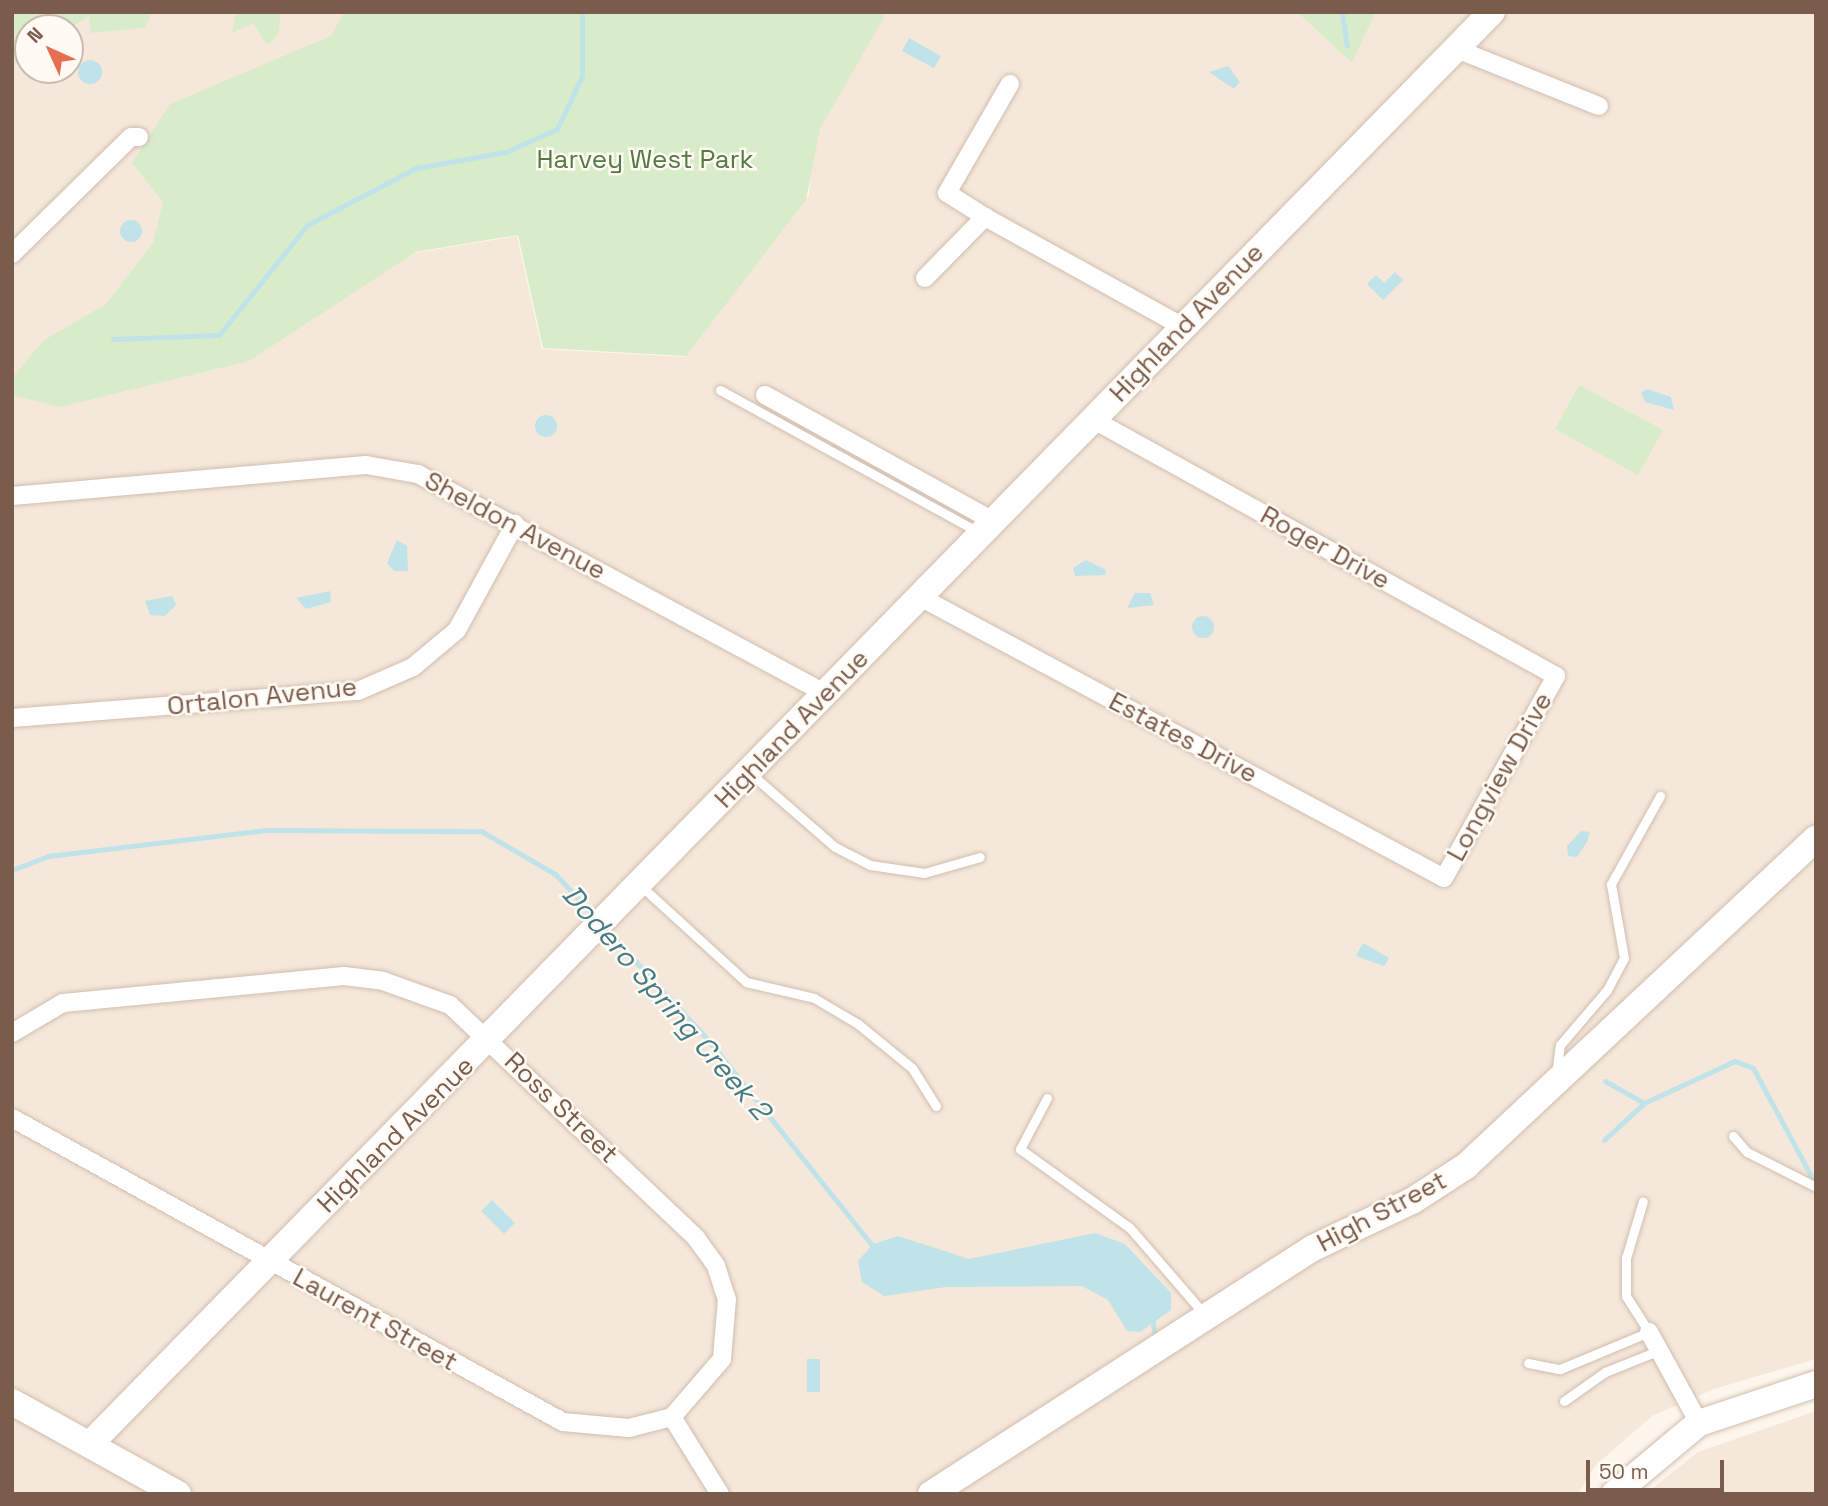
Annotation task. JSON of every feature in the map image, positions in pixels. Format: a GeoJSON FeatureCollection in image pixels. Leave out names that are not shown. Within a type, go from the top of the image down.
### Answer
{"type":"FeatureCollection","features":[{"type":"Feature","properties":{"kind":"street","name":"Highland Avenue"},"geometry":{"type":"LineString","coordinates":[[90,1444],[491,1040],[824,693],[922,598],[1182,326],[1492,12]]}},
{"type":"Feature","properties":{"kind":"street"},"geometry":{"type":"LineString","coordinates":[[1454,48],[1599,106]]}},
{"type":"Feature","properties":{"kind":"street"},"geometry":{"type":"LineString","coordinates":[[1010,84],[947,193],[985,217],[1182,326]]}},
{"type":"Feature","properties":{"kind":"street"},"geometry":{"type":"LineString","coordinates":[[12,254],[131,137],[139,137]]}},
{"type":"Feature","properties":{"kind":"street"},"geometry":{"type":"LineString","coordinates":[[925,278],[985,217]]}},
{"type":"Feature","properties":{"kind":"street"},"geometry":{"type":"LineString","coordinates":[[765,395],[989,528]]}},
{"type":"Feature","properties":{"kind":"street","name":"Roger Drive"},"geometry":{"type":"LineString","coordinates":[[1094,420],[1556,676]]}},
{"type":"Feature","properties":{"kind":"street","name":"Sheldon Avenue"},"geometry":{"type":"LineString","coordinates":[[12,496],[366,465],[418,474],[824,693]]}},
{"type":"Feature","properties":{"kind":"street","name":"Ortalon Avenue"},"geometry":{"type":"LineString","coordinates":[[12,718],[358,691],[413,667],[457,630],[515,524]]}},
{"type":"Feature","properties":{"kind":"street","name":"Estates Drive"},"geometry":{"type":"LineString","coordinates":[[922,598],[1444,878]]}},
{"type":"Feature","properties":{"kind":"street","name":"Longview Drive"},"geometry":{"type":"LineString","coordinates":[[1444,878],[1556,676]]}},
{"type":"Feature","properties":{"kind":"street","name":"High Street"},"geometry":{"type":"LineString","coordinates":[[931,1494],[1313,1248],[1440,1184],[1557,1084],[1816,839]]}},
{"type":"Feature","properties":{"kind":"street","name":"Ross Street"},"geometry":{"type":"LineString","coordinates":[[12,1033],[63,1003],[344,976],[423,992],[491,1040],[696,1238],[716,1266],[727,1299],[722,1359],[672,1417]]}},
{"type":"Feature","properties":{"kind":"street","name":"Laurent Street"},"geometry":{"type":"LineString","coordinates":[[12,1118],[268,1262],[563,1422],[629,1428],[672,1417]]}},
{"type":"Feature","properties":{"kind":"street"},"geometry":{"type":"LineString","coordinates":[[1649,1332],[1699,1423]]}},
{"type":"Feature","properties":{"kind":"street"},"geometry":{"type":"LineString","coordinates":[[1614,1494],[1699,1423],[1816,1384]]}},
{"type":"Feature","properties":{"kind":"street"},"geometry":{"type":"LineString","coordinates":[[12,1402],[178,1494]]}},
{"type":"Feature","properties":{"kind":"street"},"geometry":{"type":"LineString","coordinates":[[672,1417],[720,1494]]}},
{"type":"Feature","properties":{"kind":"lane"},"geometry":{"type":"LineString","coordinates":[[720,390],[989,528]]}},
{"type":"Feature","properties":{"kind":"lane"},"geometry":{"type":"LineString","coordinates":[[749,772],[835,847],[870,865],[924,873],[980,857]]}},
{"type":"Feature","properties":{"kind":"lane"},"geometry":{"type":"LineString","coordinates":[[1557,1084],[1560,1045],[1607,990],[1624,958],[1611,884],[1660,796]]}},
{"type":"Feature","properties":{"kind":"lane"},"geometry":{"type":"LineString","coordinates":[[640,885],[746,982],[814,998],[858,1024],[912,1068],[936,1106]]}},
{"type":"Feature","properties":{"kind":"lane"},"geometry":{"type":"LineString","coordinates":[[1047,1098],[1020,1149],[1130,1228],[1206,1317]]}},
{"type":"Feature","properties":{"kind":"lane"},"geometry":{"type":"LineString","coordinates":[[1733,1136],[1747,1152],[1816,1187]]}},
{"type":"Feature","properties":{"kind":"lane"},"geometry":{"type":"LineString","coordinates":[[1528,1363],[1560,1369],[1649,1332],[1626,1296],[1626,1258],[1643,1201]]}},
{"type":"Feature","properties":{"kind":"lane"},"geometry":{"type":"LineString","coordinates":[[1564,1401],[1605,1372],[1660,1350]]}},
{"type":"Feature","properties":{"kind":"shaded area"},"geometry":{"type":"Polygon","coordinates":[[[12,12],[382,12],[290,328],[415,253],[517,236],[542,349],[684,357],[809,195],[814,134],[886,12],[1297,12],[1352,63],[1376,12],[1816,12],[1816,1359],[1714,1389],[1652,1416],[1595,1466],[1578,1494],[12,1494],[12,12]]]}},
{"type":"Feature","properties":{"kind":"shaded area"},"geometry":{"type":"Polygon","coordinates":[[[1816,1411],[1816,1494],[1645,1494],[1698,1452],[1816,1411]]]}},
{"type":"Feature","properties":{"kind":"green space"},"geometry":{"type":"Polygon","coordinates":[[[12,12],[152,12],[145,28],[91,33],[89,16],[84,19],[84,14],[14,14],[12,63],[12,12]]]}},
{"type":"Feature","properties":{"kind":"green space"},"geometry":{"type":"Polygon","coordinates":[[[236,12],[281,12],[278,35],[267,45],[253,23],[232,33],[236,12]]]}},
{"type":"Feature","properties":{"kind":"green space","name":"Harvey West Park"},"geometry":{"type":"Polygon","coordinates":[[[344,12],[887,12],[820,129],[806,200],[686,356],[543,348],[518,235],[416,252],[249,361],[60,407],[12,395],[12,378],[44,340],[106,304],[153,243],[163,202],[132,163],[170,104],[331,36],[344,12]]]}},
{"type":"Feature","properties":{"kind":"green space"},"geometry":{"type":"Polygon","coordinates":[[[1297,12],[1376,12],[1352,63],[1297,12]]]}},
{"type":"Feature","properties":{"kind":"green space"},"geometry":{"type":"Polygon","coordinates":[[[1579,385],[1663,430],[1638,475],[1555,429],[1579,385]]]}},
{"type":"Feature","properties":{"kind":"water"},"geometry":{"type":"Polygon","coordinates":[[[909,38],[941,56],[934,68],[902,51],[909,38]]]}},
{"type":"Feature","properties":{"kind":"water"},"geometry":{"type":"Polygon","coordinates":[[[95,61],[101,67],[99,81],[84,82],[84,62],[95,61]]]}},
{"type":"Feature","properties":{"kind":"water"},"geometry":{"type":"Polygon","coordinates":[[[1228,66],[1240,82],[1234,89],[1209,72],[1228,66]]]}},
{"type":"Feature","properties":{"kind":"water"},"geometry":{"type":"Polygon","coordinates":[[[131,220],[139,223],[142,231],[139,239],[131,242],[123,239],[120,231],[123,223],[131,220]]]}},
{"type":"Feature","properties":{"kind":"water"},"geometry":{"type":"Polygon","coordinates":[[[1395,272],[1403,280],[1383,300],[1367,284],[1376,275],[1384,283],[1395,272]]]}},
{"type":"Feature","properties":{"kind":"water"},"geometry":{"type":"Polygon","coordinates":[[[1647,389],[1671,397],[1674,410],[1645,402],[1641,393],[1647,389]]]}},
{"type":"Feature","properties":{"kind":"water"},"geometry":{"type":"Polygon","coordinates":[[[546,415],[554,418],[557,426],[554,434],[546,437],[538,434],[535,426],[538,418],[546,415]]]}},
{"type":"Feature","properties":{"kind":"water"},"geometry":{"type":"Polygon","coordinates":[[[397,540],[407,546],[408,571],[394,571],[387,563],[397,540]]]}},
{"type":"Feature","properties":{"kind":"water"},"geometry":{"type":"Polygon","coordinates":[[[1086,560],[1106,570],[1105,575],[1075,576],[1073,568],[1086,560]]]}},
{"type":"Feature","properties":{"kind":"water"},"geometry":{"type":"Polygon","coordinates":[[[330,591],[331,602],[306,609],[296,598],[330,591]]]}},
{"type":"Feature","properties":{"kind":"water"},"geometry":{"type":"Polygon","coordinates":[[[1135,593],[1150,593],[1154,605],[1127,608],[1135,593]]]}},
{"type":"Feature","properties":{"kind":"water"},"geometry":{"type":"Polygon","coordinates":[[[172,596],[176,605],[165,616],[150,615],[145,601],[172,596]]]}},
{"type":"Feature","properties":{"kind":"water"},"geometry":{"type":"Polygon","coordinates":[[[1203,616],[1211,619],[1214,627],[1211,635],[1203,638],[1195,635],[1192,627],[1195,619],[1203,616]]]}},
{"type":"Feature","properties":{"kind":"water"},"geometry":{"type":"Polygon","coordinates":[[[1581,831],[1590,832],[1587,842],[1577,857],[1568,856],[1567,846],[1581,831]]]}},
{"type":"Feature","properties":{"kind":"water"},"geometry":{"type":"Polygon","coordinates":[[[1363,943],[1389,958],[1384,966],[1356,956],[1363,943]]]}},
{"type":"Feature","properties":{"kind":"water"},"geometry":{"type":"Polygon","coordinates":[[[492,1200],[515,1223],[504,1234],[481,1211],[492,1200]]]}},
{"type":"Feature","properties":{"kind":"water"},"geometry":{"type":"Polygon","coordinates":[[[1095,1233],[1125,1244],[1171,1293],[1171,1310],[1140,1332],[1127,1331],[1108,1300],[1082,1286],[946,1287],[884,1296],[862,1282],[858,1261],[873,1244],[898,1236],[969,1259],[1095,1233]]]}},
{"type":"Feature","properties":{"kind":"water"},"geometry":{"type":"Polygon","coordinates":[[[807,1359],[820,1359],[820,1392],[807,1392],[807,1359]]]}},
{"type":"Feature","properties":{"kind":"waterway"},"geometry":{"type":"LineString","coordinates":[[113,339],[219,335],[307,225],[416,168],[506,152],[557,129],[582,76],[582,12]]}},
{"type":"Feature","properties":{"kind":"waterway"},"geometry":{"type":"LineString","coordinates":[[1342,12],[1347,46]]}},
{"type":"Feature","properties":{"kind":"waterway","name":"Dodero Spring Creek 2"},"geometry":{"type":"LineString","coordinates":[[12,870],[48,856],[266,830],[481,831],[555,874],[595,916]]}},
{"type":"Feature","properties":{"kind":"waterway","name":"Dodero Spring Creek 2"},"geometry":{"type":"LineString","coordinates":[[606,929],[709,1041],[876,1250]]}},
{"type":"Feature","properties":{"kind":"waterway"},"geometry":{"type":"LineString","coordinates":[[1605,1081],[1644,1103],[1735,1061],[1753,1068],[1816,1185]]}},
{"type":"Feature","properties":{"kind":"waterway"},"geometry":{"type":"LineString","coordinates":[[1604,1140],[1644,1103]]}},
{"type":"Feature","properties":{"kind":"waterway","name":"Dodero Spring Creek 2"},"geometry":{"type":"LineString","coordinates":[[1152,1315],[1154,1332]]}}]}
